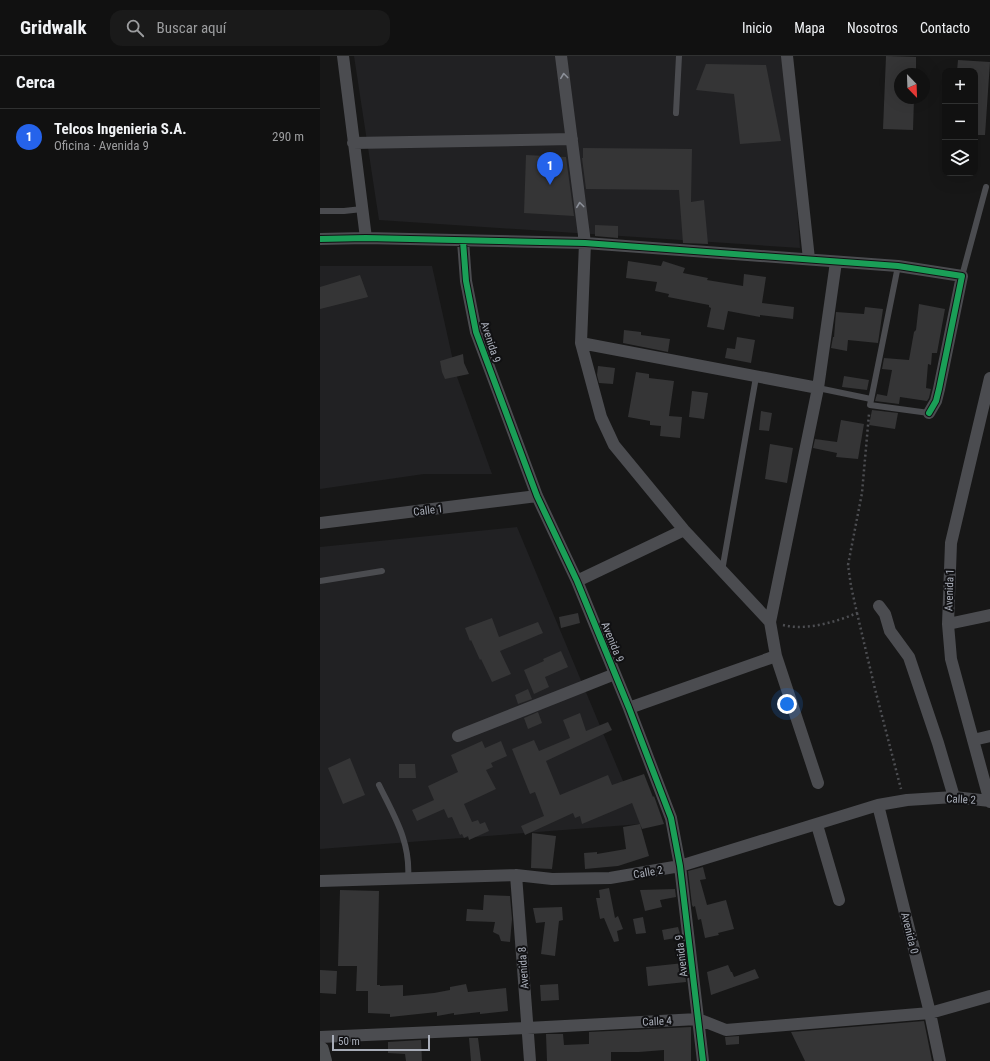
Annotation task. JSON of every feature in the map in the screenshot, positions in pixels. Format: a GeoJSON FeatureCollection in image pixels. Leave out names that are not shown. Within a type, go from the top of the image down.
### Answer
{"type":"FeatureCollection","features":[{"type":"Feature","properties":{"kind":"main road"},"geometry":{"type":"LineString","coordinates":[[320,1050],[324,1061]]}},
{"type":"Feature","properties":{"kind":"street"},"geometry":{"type":"LineString","coordinates":[[343,56],[366,238]]}},
{"type":"Feature","properties":{"kind":"street"},"geometry":{"type":"LineString","coordinates":[[561,56],[584,243],[581,343],[601,417],[614,445],[684,530],[770,622]]}},
{"type":"Feature","properties":{"kind":"street"},"geometry":{"type":"LineString","coordinates":[[787,56],[809,259]]}},
{"type":"Feature","properties":{"kind":"street"},"geometry":{"type":"LineString","coordinates":[[353,144],[572,139]]}},
{"type":"Feature","properties":{"kind":"street"},"geometry":{"type":"LineString","coordinates":[[320,239],[366,238],[584,243],[898,266],[962,276],[939,390],[936,400],[929,413]]}},
{"type":"Feature","properties":{"kind":"street","name":"Avenida 9"},"geometry":{"type":"LineString","coordinates":[[463,241],[466,281],[476,332],[537,496],[577,581],[629,708],[671,818],[680,866],[704,1061]]}},
{"type":"Feature","properties":{"kind":"street"},"geometry":{"type":"LineString","coordinates":[[818,783],[776,656],[770,622],[818,388],[836,262]]}},
{"type":"Feature","properties":{"kind":"street"},"geometry":{"type":"LineString","coordinates":[[581,343],[818,388]]}},
{"type":"Feature","properties":{"kind":"street","name":"Avenida 1"},"geometry":{"type":"LineString","coordinates":[[990,378],[951,543],[948,624],[951,660],[990,802]]}},
{"type":"Feature","properties":{"kind":"street","name":"Calle 1"},"geometry":{"type":"LineString","coordinates":[[320,523],[537,496]]}},
{"type":"Feature","properties":{"kind":"street"},"geometry":{"type":"LineString","coordinates":[[577,581],[684,530]]}},
{"type":"Feature","properties":{"kind":"street"},"geometry":{"type":"LineString","coordinates":[[879,606],[885,614],[890,631],[909,657],[938,743],[954,797]]}},
{"type":"Feature","properties":{"kind":"street"},"geometry":{"type":"LineString","coordinates":[[948,624],[990,615]]}},
{"type":"Feature","properties":{"kind":"street"},"geometry":{"type":"LineString","coordinates":[[629,708],[776,656]]}},
{"type":"Feature","properties":{"kind":"street"},"geometry":{"type":"LineString","coordinates":[[458,736],[615,674]]}},
{"type":"Feature","properties":{"kind":"street"},"geometry":{"type":"LineString","coordinates":[[973,740],[990,736]]}},
{"type":"Feature","properties":{"kind":"street","name":"Calle 2"},"geometry":{"type":"LineString","coordinates":[[320,881],[516,875],[552,879],[610,878],[680,866],[878,805],[904,800],[954,797],[990,802]]}},
{"type":"Feature","properties":{"kind":"street","name":"Avenida 0"},"geometry":{"type":"LineString","coordinates":[[878,805],[930,1012],[940,1061]]}},
{"type":"Feature","properties":{"kind":"street"},"geometry":{"type":"LineString","coordinates":[[817,825],[839,900]]}},
{"type":"Feature","properties":{"kind":"street","name":"Avenida 8"},"geometry":{"type":"LineString","coordinates":[[516,875],[530,1061]]}},
{"type":"Feature","properties":{"kind":"street","name":"Calle 4"},"geometry":{"type":"LineString","coordinates":[[320,1037],[698,1019],[726,1030],[930,1012],[990,996]]}},
{"type":"Feature","properties":{"kind":"lane"},"geometry":{"type":"LineString","coordinates":[[676,113],[679,56]]}},
{"type":"Feature","properties":{"kind":"lane"},"geometry":{"type":"LineString","coordinates":[[962,276],[986,187]]}},
{"type":"Feature","properties":{"kind":"lane"},"geometry":{"type":"LineString","coordinates":[[320,212],[362,209]]}},
{"type":"Feature","properties":{"kind":"lane"},"geometry":{"type":"LineString","coordinates":[[871,402],[898,266]]}},
{"type":"Feature","properties":{"kind":"lane"},"geometry":{"type":"LineString","coordinates":[[722,570],[756,377]]}},
{"type":"Feature","properties":{"kind":"lane"},"geometry":{"type":"LineString","coordinates":[[818,388],[871,402],[929,413]]}},
{"type":"Feature","properties":{"kind":"lane"},"geometry":{"type":"LineString","coordinates":[[320,581],[382,571]]}},
{"type":"Feature","properties":{"kind":"lane"},"geometry":{"type":"LineString","coordinates":[[379,785],[403,835],[409,864],[408,878]]}},
{"type":"Feature","properties":{"kind":"path"},"geometry":{"type":"LineString","coordinates":[[871,402],[862,493],[848,565],[851,586],[875,689],[904,800]]}},
{"type":"Feature","properties":{"kind":"path"},"geometry":{"type":"LineString","coordinates":[[770,622],[793,628],[844,619],[857,613]]}},
{"type":"Feature","properties":{"kind":"shaded area"},"geometry":{"type":"Polygon","coordinates":[[[354,56],[786,56],[800,248],[379,220],[354,56]]]}},
{"type":"Feature","properties":{"kind":"shaded area"},"geometry":{"type":"Polygon","coordinates":[[[320,266],[432,266],[456,374],[492,474],[424,474],[320,489],[320,266]]]}},
{"type":"Feature","properties":{"kind":"shaded area"},"geometry":{"type":"Polygon","coordinates":[[[517,527],[641,824],[320,849],[320,547],[517,527]]]}},
{"type":"Feature","properties":{"kind":"building"},"geometry":{"type":"Polygon","coordinates":[[[886,56],[916,57],[916,68],[894,68],[894,104],[914,104],[913,130],[883,129],[886,56]]]}},
{"type":"Feature","properties":{"kind":"building"},"geometry":{"type":"Polygon","coordinates":[[[958,60],[990,62],[985,135],[978,135],[978,68],[957,68],[958,60]]]}},
{"type":"Feature","properties":{"kind":"building"},"geometry":{"type":"Polygon","coordinates":[[[706,64],[766,65],[781,141],[740,144],[734,94],[696,90],[706,64]]]}},
{"type":"Feature","properties":{"kind":"building"},"geometry":{"type":"Polygon","coordinates":[[[583,148],[692,149],[691,202],[704,200],[708,244],[683,243],[679,190],[586,189],[582,158],[583,148]]]}},
{"type":"Feature","properties":{"kind":"building"},"geometry":{"type":"Polygon","coordinates":[[[526,155],[566,157],[574,216],[524,213],[526,155]]]}},
{"type":"Feature","properties":{"kind":"building"},"geometry":{"type":"Polygon","coordinates":[[[595,225],[618,226],[618,238],[595,236],[595,225]]]}},
{"type":"Feature","properties":{"kind":"building"},"geometry":{"type":"Polygon","coordinates":[[[628,261],[661,266],[663,261],[685,268],[683,273],[708,278],[707,280],[743,286],[744,274],[766,277],[762,303],[794,307],[793,319],[760,315],[760,317],[728,311],[724,330],[707,327],[711,308],[709,305],[668,297],[669,294],[655,291],[657,282],[626,278],[628,261]]]}},
{"type":"Feature","properties":{"kind":"building"},"geometry":{"type":"Polygon","coordinates":[[[360,275],[368,297],[320,309],[320,287],[360,275]]]}},
{"type":"Feature","properties":{"kind":"building"},"geometry":{"type":"Polygon","coordinates":[[[919,304],[945,309],[937,353],[932,353],[931,365],[928,364],[926,388],[931,389],[929,398],[927,401],[900,397],[899,404],[875,401],[877,394],[887,396],[892,370],[882,369],[884,358],[909,360],[914,332],[916,330],[919,304]]]}},
{"type":"Feature","properties":{"kind":"building"},"geometry":{"type":"Polygon","coordinates":[[[865,307],[883,309],[878,343],[848,340],[847,351],[831,348],[834,337],[836,312],[864,314],[865,307]]]}},
{"type":"Feature","properties":{"kind":"building"},"geometry":{"type":"Polygon","coordinates":[[[624,330],[641,332],[641,335],[670,339],[668,352],[623,343],[624,330]]]}},
{"type":"Feature","properties":{"kind":"building"},"geometry":{"type":"Polygon","coordinates":[[[737,337],[755,340],[751,363],[725,358],[727,348],[735,349],[737,337]]]}},
{"type":"Feature","properties":{"kind":"building"},"geometry":{"type":"Polygon","coordinates":[[[463,354],[464,363],[469,374],[445,379],[440,361],[463,354]]]}},
{"type":"Feature","properties":{"kind":"building"},"geometry":{"type":"Polygon","coordinates":[[[598,366],[615,368],[613,384],[599,383],[597,375],[598,366]]]}},
{"type":"Feature","properties":{"kind":"building"},"geometry":{"type":"Polygon","coordinates":[[[636,372],[649,374],[649,378],[674,381],[669,416],[682,417],[680,438],[660,436],[661,426],[650,425],[650,421],[628,417],[636,372]]]}},
{"type":"Feature","properties":{"kind":"building"},"geometry":{"type":"Polygon","coordinates":[[[844,376],[869,380],[867,390],[842,387],[844,376]]]}},
{"type":"Feature","properties":{"kind":"building"},"geometry":{"type":"Polygon","coordinates":[[[692,391],[708,393],[704,419],[689,417],[692,391]]]}},
{"type":"Feature","properties":{"kind":"building"},"geometry":{"type":"Polygon","coordinates":[[[872,410],[898,413],[895,429],[869,425],[872,410]]]}},
{"type":"Feature","properties":{"kind":"building"},"geometry":{"type":"Polygon","coordinates":[[[761,411],[772,413],[769,431],[759,430],[761,411]]]}},
{"type":"Feature","properties":{"kind":"building"},"geometry":{"type":"Polygon","coordinates":[[[841,420],[864,424],[858,459],[836,457],[837,453],[813,448],[815,439],[837,442],[841,420]]]}},
{"type":"Feature","properties":{"kind":"building"},"geometry":{"type":"Polygon","coordinates":[[[770,444],[793,448],[787,483],[765,479],[770,444]]]}},
{"type":"Feature","properties":{"kind":"building"},"geometry":{"type":"Polygon","coordinates":[[[578,613],[580,623],[561,628],[559,617],[578,613]]]}},
{"type":"Feature","properties":{"kind":"building"},"geometry":{"type":"Polygon","coordinates":[[[492,618],[499,637],[538,622],[543,633],[500,651],[511,674],[492,682],[471,640],[470,641],[465,628],[492,618]]]}},
{"type":"Feature","properties":{"kind":"building"},"geometry":{"type":"Polygon","coordinates":[[[561,651],[568,667],[545,677],[549,687],[534,694],[524,670],[561,651]]]}},
{"type":"Feature","properties":{"kind":"building"},"geometry":{"type":"Polygon","coordinates":[[[528,689],[532,699],[518,704],[515,695],[528,689]]]}},
{"type":"Feature","properties":{"kind":"building"},"geometry":{"type":"Polygon","coordinates":[[[538,712],[542,723],[528,729],[524,718],[538,712]]]}},
{"type":"Feature","properties":{"kind":"building"},"geometry":{"type":"Polygon","coordinates":[[[580,713],[586,731],[608,722],[612,730],[546,761],[560,795],[608,775],[612,785],[644,774],[664,824],[642,829],[632,803],[582,824],[580,816],[575,818],[573,813],[525,835],[521,826],[544,816],[535,792],[530,794],[512,749],[534,740],[539,751],[570,738],[563,720],[580,713]]]}},
{"type":"Feature","properties":{"kind":"building"},"geometry":{"type":"Polygon","coordinates":[[[482,741],[485,748],[501,741],[507,756],[491,763],[493,767],[486,770],[496,789],[464,804],[472,822],[478,820],[480,824],[485,822],[489,831],[469,840],[468,836],[464,838],[462,834],[460,835],[452,817],[448,818],[444,809],[417,821],[412,810],[434,800],[428,786],[458,772],[451,755],[482,741]]]}},
{"type":"Feature","properties":{"kind":"building"},"geometry":{"type":"Polygon","coordinates":[[[350,758],[365,795],[343,804],[328,768],[350,758]]]}},
{"type":"Feature","properties":{"kind":"building"},"geometry":{"type":"Polygon","coordinates":[[[399,764],[415,764],[416,778],[399,778],[399,764]]]}},
{"type":"Feature","properties":{"kind":"building"},"geometry":{"type":"Polygon","coordinates":[[[640,824],[649,856],[618,866],[585,869],[584,853],[597,852],[597,854],[626,849],[623,827],[640,824]]]}},
{"type":"Feature","properties":{"kind":"building"},"geometry":{"type":"Polygon","coordinates":[[[532,833],[556,836],[552,869],[531,868],[532,833]]]}},
{"type":"Feature","properties":{"kind":"building"},"geometry":{"type":"Polygon","coordinates":[[[703,867],[706,879],[700,880],[707,905],[726,900],[734,929],[718,933],[719,935],[705,938],[701,919],[698,920],[695,906],[693,907],[692,905],[688,871],[703,867]]]}},
{"type":"Feature","properties":{"kind":"building"},"geometry":{"type":"Polygon","coordinates":[[[609,888],[615,918],[618,916],[623,929],[617,931],[619,941],[614,942],[604,918],[600,919],[596,898],[600,898],[599,890],[609,888]]]}},
{"type":"Feature","properties":{"kind":"building"},"geometry":{"type":"Polygon","coordinates":[[[675,889],[676,897],[660,900],[662,907],[645,911],[640,890],[675,889]]]}},
{"type":"Feature","properties":{"kind":"building"},"geometry":{"type":"Polygon","coordinates":[[[340,890],[379,891],[377,985],[403,985],[403,996],[450,990],[450,987],[466,984],[468,992],[506,988],[508,1011],[454,1015],[454,1013],[437,1016],[437,1012],[390,1017],[390,1014],[368,1013],[368,991],[356,991],[357,966],[338,966],[340,890]]]}},
{"type":"Feature","properties":{"kind":"building"},"geometry":{"type":"Polygon","coordinates":[[[484,895],[510,896],[512,919],[510,942],[501,941],[499,935],[493,932],[495,922],[466,921],[467,909],[483,910],[484,895]]]}},
{"type":"Feature","properties":{"kind":"building"},"geometry":{"type":"Polygon","coordinates":[[[562,907],[563,920],[559,921],[555,956],[541,954],[545,922],[536,923],[533,908],[562,907]]]}},
{"type":"Feature","properties":{"kind":"building"},"geometry":{"type":"Polygon","coordinates":[[[643,917],[646,933],[636,934],[633,919],[643,917]]]}},
{"type":"Feature","properties":{"kind":"building"},"geometry":{"type":"Polygon","coordinates":[[[678,927],[681,937],[664,940],[662,930],[678,927]]]}},
{"type":"Feature","properties":{"kind":"building"},"geometry":{"type":"Polygon","coordinates":[[[684,963],[686,982],[648,986],[646,967],[684,963]]]}},
{"type":"Feature","properties":{"kind":"building"},"geometry":{"type":"Polygon","coordinates":[[[728,965],[734,977],[755,969],[759,978],[711,995],[707,972],[728,965]]]}},
{"type":"Feature","properties":{"kind":"building"},"geometry":{"type":"Polygon","coordinates":[[[320,970],[337,971],[336,994],[320,993],[320,970]]]}},
{"type":"Feature","properties":{"kind":"building"},"geometry":{"type":"Polygon","coordinates":[[[558,984],[559,1000],[541,1001],[540,985],[558,984]]]}},
{"type":"Feature","properties":{"kind":"building"},"geometry":{"type":"Polygon","coordinates":[[[924,1021],[932,1061],[805,1061],[791,1032],[924,1021]]]}},
{"type":"Feature","properties":{"kind":"building"},"geometry":{"type":"Polygon","coordinates":[[[691,1027],[691,1061],[664,1061],[664,1050],[611,1052],[611,1061],[547,1061],[546,1034],[563,1034],[564,1045],[589,1044],[589,1032],[691,1027]]]}},
{"type":"Feature","properties":{"kind":"building"},"geometry":{"type":"Polygon","coordinates":[[[739,1036],[739,1044],[726,1045],[725,1037],[739,1036]]]}},
{"type":"Feature","properties":{"kind":"building"},"geometry":{"type":"Polygon","coordinates":[[[469,1038],[478,1038],[481,1061],[471,1061],[469,1038]]]}},
{"type":"Feature","properties":{"kind":"building"},"geometry":{"type":"Polygon","coordinates":[[[421,1040],[422,1061],[406,1061],[405,1054],[388,1053],[388,1042],[421,1040]]]}},
{"type":"Feature","properties":{"kind":"cycle path"},"geometry":{"type":"LineString","coordinates":[[320,239],[366,238],[585,243],[898,266],[962,276],[939,389],[936,401],[929,413]]}},
{"type":"Feature","properties":{"kind":"cycle path"},"geometry":{"type":"LineString","coordinates":[[463,241],[466,281],[476,332],[537,496],[577,581],[629,708],[671,818],[680,866],[703,1061]]}},
{"type":"Feature","properties":{"kind":"place","name":"Telcos Ingenieria S.A."},"geometry":{"type":"Point","coordinates":[550,185]}}]}
